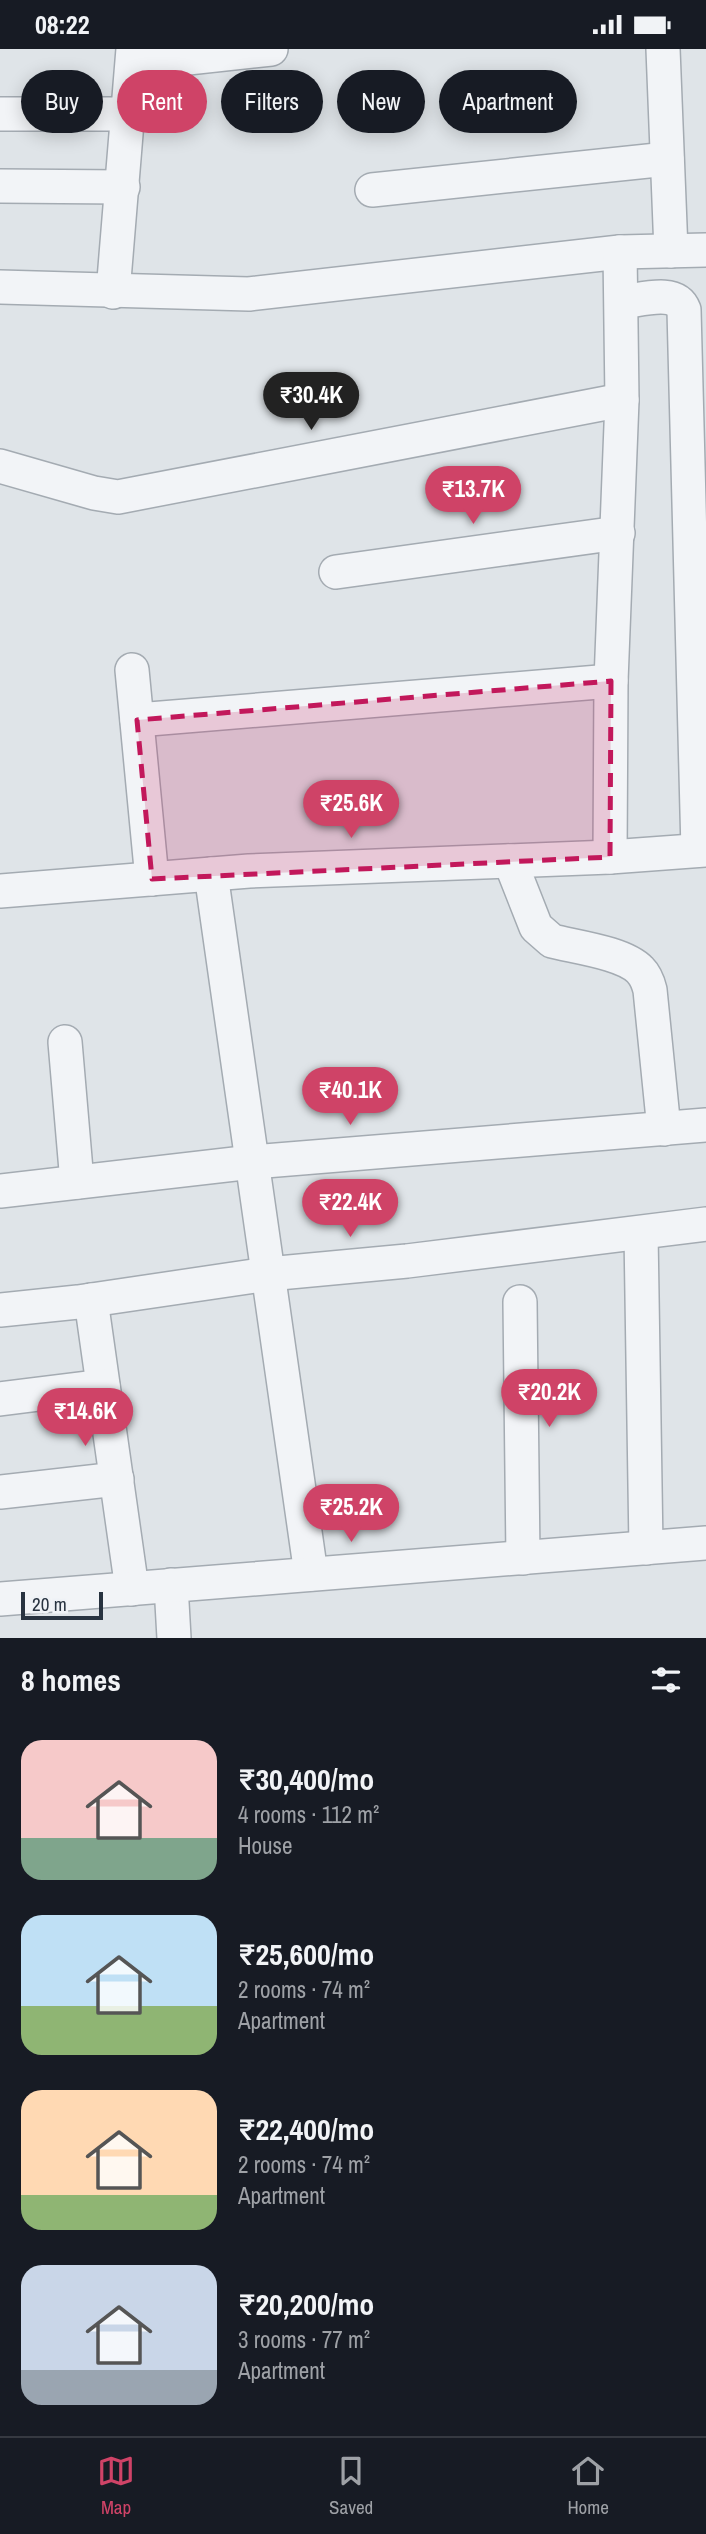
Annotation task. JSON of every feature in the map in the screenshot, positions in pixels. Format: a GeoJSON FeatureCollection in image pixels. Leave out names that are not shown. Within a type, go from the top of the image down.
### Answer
{"type":"FeatureCollection","features":[{"type":"Feature","properties":{"kind":"street"},"geometry":{"type":"LineString","coordinates":[[133,57],[271,49]]}},
{"type":"Feature","properties":{"kind":"street"},"geometry":{"type":"LineString","coordinates":[[663,49],[671,251]]}},
{"type":"Feature","properties":{"kind":"street"},"geometry":{"type":"LineString","coordinates":[[0,114],[117,114]]}},
{"type":"Feature","properties":{"kind":"street"},"geometry":{"type":"LineString","coordinates":[[113,292],[126,133]]}},
{"type":"Feature","properties":{"kind":"street"},"geometry":{"type":"LineString","coordinates":[[372,190],[667,159]]}},
{"type":"Feature","properties":{"kind":"street"},"geometry":{"type":"LineString","coordinates":[[0,187],[122,187]]}},
{"type":"Feature","properties":{"kind":"street"},"geometry":{"type":"LineString","coordinates":[[0,287],[248,294],[620,252],[706,250]]}},
{"type":"Feature","properties":{"kind":"street"},"geometry":{"type":"LineString","coordinates":[[610,857],[611,681],[622,400],[620,252]]}},
{"type":"Feature","properties":{"kind":"street"},"geometry":{"type":"LineString","coordinates":[[0,891],[211,874],[610,857],[702,850],[695,319],[674,298],[622,302]]}},
{"type":"Feature","properties":{"kind":"street"},"geometry":{"type":"LineString","coordinates":[[0,466],[94,493],[118,497],[622,400]]}},
{"type":"Feature","properties":{"kind":"street"},"geometry":{"type":"LineString","coordinates":[[336,572],[618,533]]}},
{"type":"Feature","properties":{"kind":"street"},"geometry":{"type":"LineString","coordinates":[[132,670],[152,879]]}},
{"type":"Feature","properties":{"kind":"street"},"geometry":{"type":"LineString","coordinates":[[137,720],[611,681]]}},
{"type":"Feature","properties":{"kind":"street"},"geometry":{"type":"LineString","coordinates":[[510,861],[536,927],[544,936],[552,941],[624,960],[646,976],[650,990],[664,1129]]}},
{"type":"Feature","properties":{"kind":"street"},"geometry":{"type":"LineString","coordinates":[[211,874],[311,1574]]}},
{"type":"Feature","properties":{"kind":"street"},"geometry":{"type":"LineString","coordinates":[[65,1042],[77,1182]]}},
{"type":"Feature","properties":{"kind":"street"},"geometry":{"type":"LineString","coordinates":[[0,1191],[252,1162],[706,1125]]}},
{"type":"Feature","properties":{"kind":"street"},"geometry":{"type":"LineString","coordinates":[[0,1310],[91,1300],[268,1273],[407,1261],[706,1224]]}},
{"type":"Feature","properties":{"kind":"street"},"geometry":{"type":"LineString","coordinates":[[641,1233],[646,1548]]}},
{"type":"Feature","properties":{"kind":"street"},"geometry":{"type":"LineString","coordinates":[[91,1300],[132,1588]]}},
{"type":"Feature","properties":{"kind":"street"},"geometry":{"type":"LineString","coordinates":[[520,1302],[523,1557]]}},
{"type":"Feature","properties":{"kind":"street"},"geometry":{"type":"LineString","coordinates":[[0,1399],[103,1386]]}},
{"type":"Feature","properties":{"kind":"street"},"geometry":{"type":"LineString","coordinates":[[0,1492],[117,1479]]}},
{"type":"Feature","properties":{"kind":"street"},"geometry":{"type":"LineString","coordinates":[[0,1599],[706,1543]]}},
{"type":"Feature","properties":{"kind":"street"},"geometry":{"type":"LineString","coordinates":[[171,1585],[174,1638]]}},
{"type":"Feature","properties":{"kind":"highlighted area"},"geometry":{"type":"Polygon","coordinates":[[[611,681],[610,857],[152,879],[137,720],[611,681]]]}}]}
